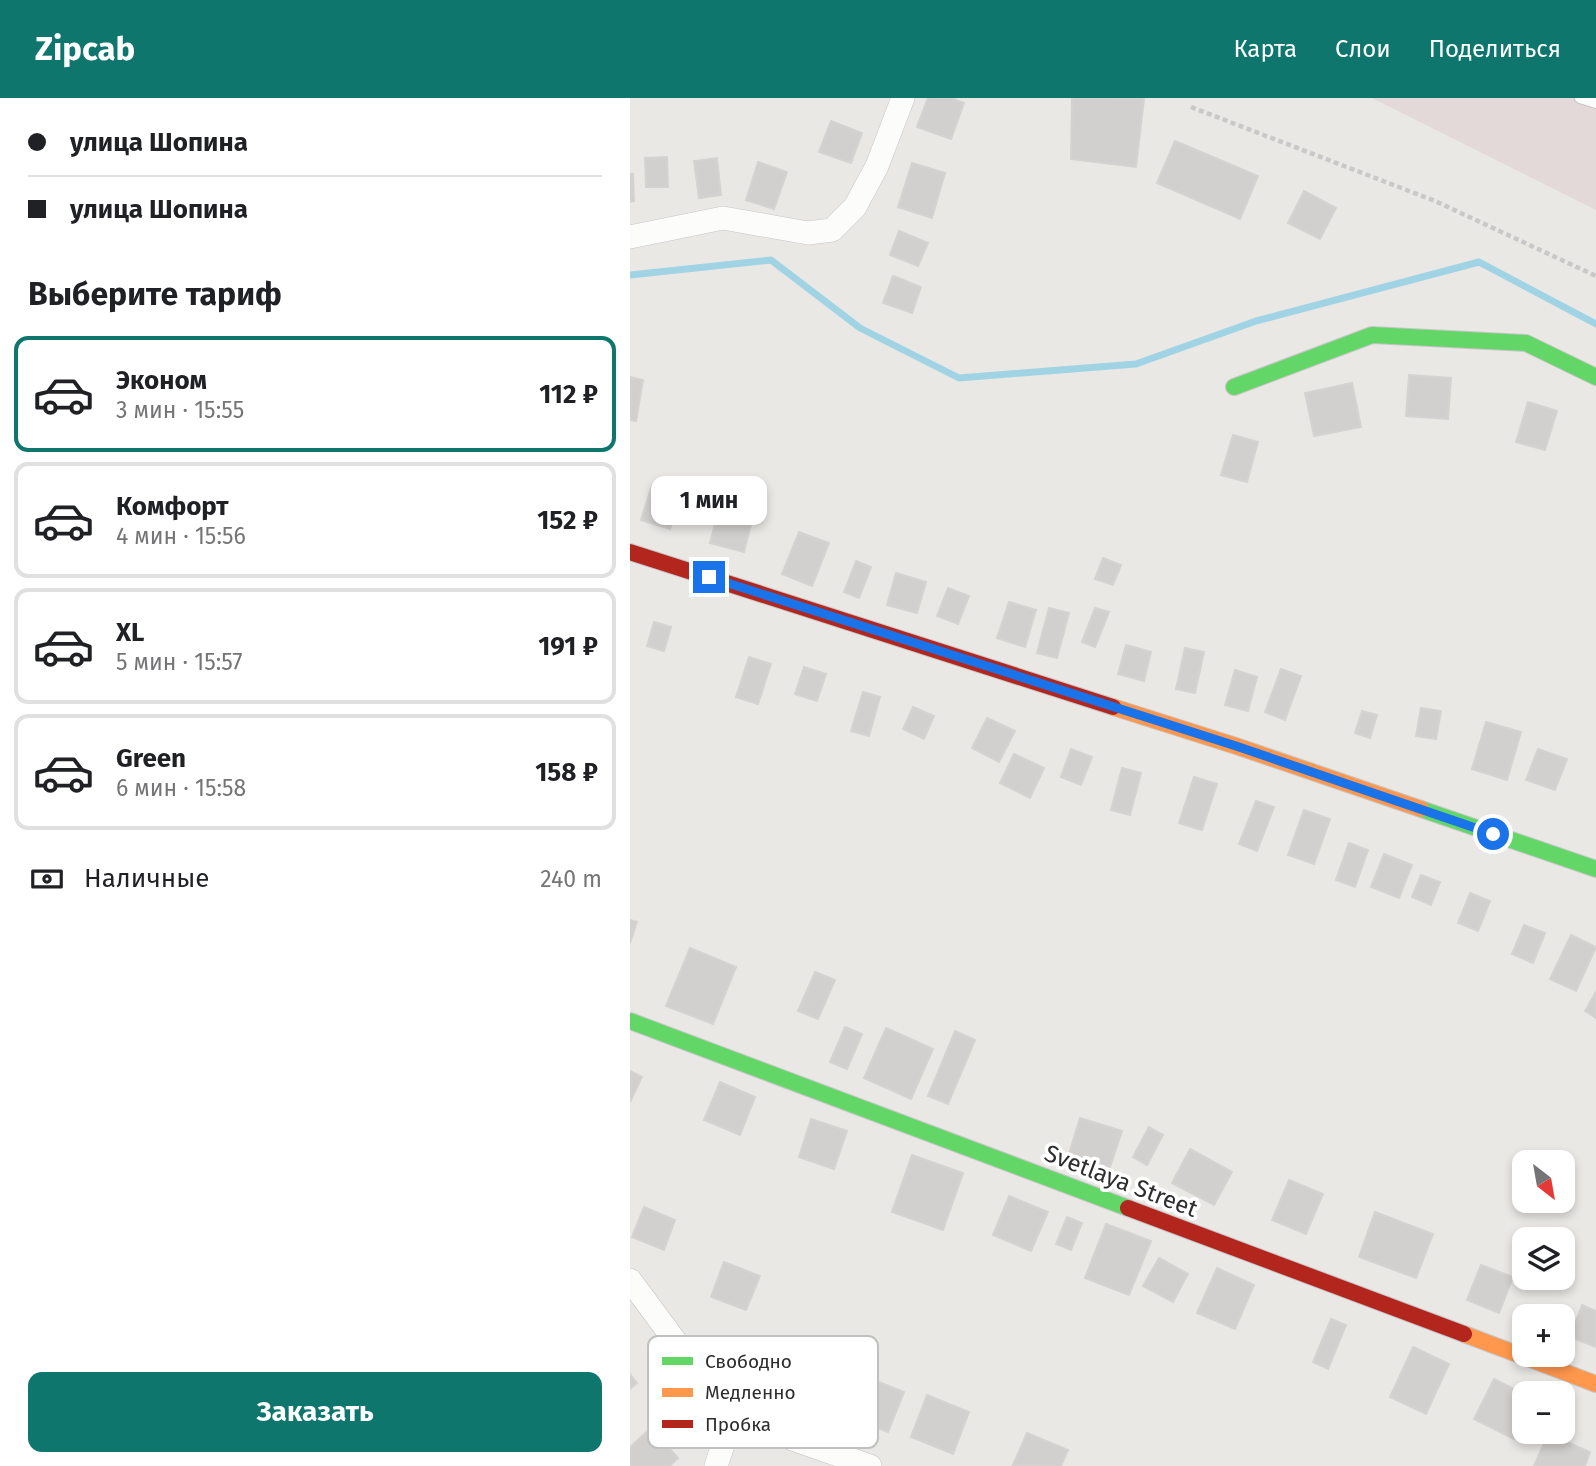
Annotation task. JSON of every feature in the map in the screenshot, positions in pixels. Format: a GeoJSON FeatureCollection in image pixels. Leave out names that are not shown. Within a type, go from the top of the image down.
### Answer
{"type":"FeatureCollection","features":[{"type":"Feature","properties":{"kind":"street"},"geometry":{"type":"LineString","coordinates":[[630,237],[723,218],[807,233],[832,230],[855,207],[877,166],[903,98]]}},
{"type":"Feature","properties":{"kind":"street"},"geometry":{"type":"LineString","coordinates":[[1234,387],[1372,335],[1526,343],[1596,377]]}},
{"type":"Feature","properties":{"kind":"street"},"geometry":{"type":"LineString","coordinates":[[630,552],[1236,746],[1596,869]]}},
{"type":"Feature","properties":{"kind":"street","name":"Svetlaya Street"},"geometry":{"type":"LineString","coordinates":[[630,1021],[1596,1384]]}},
{"type":"Feature","properties":{"kind":"street"},"geometry":{"type":"LineString","coordinates":[[630,1280],[671,1336]]}},
{"type":"Feature","properties":{"kind":"street"},"geometry":{"type":"LineString","coordinates":[[716,1466],[722,1448]]}},
{"type":"Feature","properties":{"kind":"street"},"geometry":{"type":"LineString","coordinates":[[818,1448],[870,1466]]}},
{"type":"Feature","properties":{"kind":"lane"},"geometry":{"type":"LineString","coordinates":[[1580,98],[1596,103]]}},
{"type":"Feature","properties":{"kind":"path"},"geometry":{"type":"LineString","coordinates":[[1191,107],[1435,201],[1596,276]]}},
{"type":"Feature","properties":{"kind":"shaded area"},"geometry":{"type":"Polygon","coordinates":[[[1372,98],[1596,98],[1596,210],[1372,98]]]}},
{"type":"Feature","properties":{"kind":"building"},"geometry":{"type":"Polygon","coordinates":[[[928,98],[951,98],[964,103],[951,139],[917,127],[928,98]]]}},
{"type":"Feature","properties":{"kind":"building"},"geometry":{"type":"Polygon","coordinates":[[[1072,98],[1144,99],[1136,167],[1071,159],[1072,98]]]}},
{"type":"Feature","properties":{"kind":"building"},"geometry":{"type":"Polygon","coordinates":[[[831,121],[862,133],[851,163],[819,152],[831,121]]]}},
{"type":"Feature","properties":{"kind":"building"},"geometry":{"type":"Polygon","coordinates":[[[1175,141],[1258,176],[1240,219],[1157,183],[1175,141]]]}},
{"type":"Feature","properties":{"kind":"building"},"geometry":{"type":"Polygon","coordinates":[[[667,157],[668,187],[646,187],[645,158],[667,157]]]}},
{"type":"Feature","properties":{"kind":"building"},"geometry":{"type":"Polygon","coordinates":[[[717,158],[721,195],[699,198],[694,161],[717,158]]]}},
{"type":"Feature","properties":{"kind":"building"},"geometry":{"type":"Polygon","coordinates":[[[758,162],[787,172],[774,209],[746,200],[758,162]]]}},
{"type":"Feature","properties":{"kind":"building"},"geometry":{"type":"Polygon","coordinates":[[[912,163],[945,173],[932,218],[898,207],[912,163]]]}},
{"type":"Feature","properties":{"kind":"building"},"geometry":{"type":"Polygon","coordinates":[[[630,174],[633,174],[634,201],[630,202],[630,174]]]}},
{"type":"Feature","properties":{"kind":"building"},"geometry":{"type":"Polygon","coordinates":[[[1304,191],[1336,208],[1320,239],[1288,223],[1304,191]]]}},
{"type":"Feature","properties":{"kind":"building"},"geometry":{"type":"Polygon","coordinates":[[[899,231],[928,243],[918,266],[890,255],[899,231]]]}},
{"type":"Feature","properties":{"kind":"building"},"geometry":{"type":"Polygon","coordinates":[[[893,276],[921,287],[912,313],[883,303],[893,276]]]}},
{"type":"Feature","properties":{"kind":"building"},"geometry":{"type":"Polygon","coordinates":[[[1409,375],[1451,378],[1448,419],[1406,416],[1409,375]]]}},
{"type":"Feature","properties":{"kind":"building"},"geometry":{"type":"Polygon","coordinates":[[[630,377],[643,380],[636,421],[630,420],[630,377]]]}},
{"type":"Feature","properties":{"kind":"building"},"geometry":{"type":"Polygon","coordinates":[[[1352,383],[1361,427],[1314,436],[1305,393],[1352,383]]]}},
{"type":"Feature","properties":{"kind":"building"},"geometry":{"type":"Polygon","coordinates":[[[1528,402],[1557,411],[1545,450],[1516,442],[1528,402]]]}},
{"type":"Feature","properties":{"kind":"building"},"geometry":{"type":"Polygon","coordinates":[[[1233,435],[1258,442],[1247,482],[1221,475],[1233,435]]]}},
{"type":"Feature","properties":{"kind":"building"},"geometry":{"type":"Polygon","coordinates":[[[652,485],[682,494],[670,529],[641,520],[652,485]]]}},
{"type":"Feature","properties":{"kind":"building"},"geometry":{"type":"Polygon","coordinates":[[[724,488],[758,497],[744,552],[710,543],[724,488]]]}},
{"type":"Feature","properties":{"kind":"building"},"geometry":{"type":"Polygon","coordinates":[[[799,532],[829,543],[812,586],[782,574],[799,532]]]}},
{"type":"Feature","properties":{"kind":"building"},"geometry":{"type":"Polygon","coordinates":[[[1103,558],[1121,565],[1113,585],[1095,579],[1103,558]]]}},
{"type":"Feature","properties":{"kind":"building"},"geometry":{"type":"Polygon","coordinates":[[[856,561],[871,567],[859,598],[844,592],[856,561]]]}},
{"type":"Feature","properties":{"kind":"building"},"geometry":{"type":"Polygon","coordinates":[[[896,573],[926,582],[917,613],[887,605],[896,573]]]}},
{"type":"Feature","properties":{"kind":"building"},"geometry":{"type":"Polygon","coordinates":[[[948,588],[969,596],[958,624],[937,616],[948,588]]]}},
{"type":"Feature","properties":{"kind":"building"},"geometry":{"type":"Polygon","coordinates":[[[1009,602],[1036,610],[1025,647],[997,638],[1009,602]]]}},
{"type":"Feature","properties":{"kind":"building"},"geometry":{"type":"Polygon","coordinates":[[[1049,608],[1069,613],[1057,658],[1037,653],[1049,608]]]}},
{"type":"Feature","properties":{"kind":"building"},"geometry":{"type":"Polygon","coordinates":[[[1095,608],[1109,612],[1095,647],[1082,642],[1095,608]]]}},
{"type":"Feature","properties":{"kind":"building"},"geometry":{"type":"Polygon","coordinates":[[[654,622],[671,627],[664,651],[647,646],[654,622]]]}},
{"type":"Feature","properties":{"kind":"building"},"geometry":{"type":"Polygon","coordinates":[[[1126,645],[1151,652],[1144,681],[1118,674],[1126,645]]]}},
{"type":"Feature","properties":{"kind":"building"},"geometry":{"type":"Polygon","coordinates":[[[1185,648],[1204,652],[1195,693],[1176,689],[1185,648]]]}},
{"type":"Feature","properties":{"kind":"building"},"geometry":{"type":"Polygon","coordinates":[[[749,657],[771,664],[758,704],[736,697],[749,657]]]}},
{"type":"Feature","properties":{"kind":"building"},"geometry":{"type":"Polygon","coordinates":[[[804,667],[826,674],[817,701],[795,694],[804,667]]]}},
{"type":"Feature","properties":{"kind":"building"},"geometry":{"type":"Polygon","coordinates":[[[1281,669],[1301,676],[1285,720],[1265,712],[1281,669]]]}},
{"type":"Feature","properties":{"kind":"building"},"geometry":{"type":"Polygon","coordinates":[[[1235,670],[1257,677],[1248,711],[1225,705],[1235,670]]]}},
{"type":"Feature","properties":{"kind":"building"},"geometry":{"type":"Polygon","coordinates":[[[863,692],[880,697],[869,736],[851,731],[863,692]]]}},
{"type":"Feature","properties":{"kind":"building"},"geometry":{"type":"Polygon","coordinates":[[[913,707],[934,716],[924,739],[903,729],[913,707]]]}},
{"type":"Feature","properties":{"kind":"building"},"geometry":{"type":"Polygon","coordinates":[[[1421,708],[1441,711],[1436,739],[1416,736],[1421,708]]]}},
{"type":"Feature","properties":{"kind":"building"},"geometry":{"type":"Polygon","coordinates":[[[1362,711],[1377,715],[1370,738],[1355,733],[1362,711]]]}},
{"type":"Feature","properties":{"kind":"building"},"geometry":{"type":"Polygon","coordinates":[[[987,718],[1015,731],[999,762],[972,748],[987,718]]]}},
{"type":"Feature","properties":{"kind":"building"},"geometry":{"type":"Polygon","coordinates":[[[1486,722],[1521,732],[1507,780],[1472,769],[1486,722]]]}},
{"type":"Feature","properties":{"kind":"building"},"geometry":{"type":"Polygon","coordinates":[[[1071,749],[1092,757],[1081,785],[1061,777],[1071,749]]]}},
{"type":"Feature","properties":{"kind":"building"},"geometry":{"type":"Polygon","coordinates":[[[1538,749],[1567,759],[1555,790],[1526,780],[1538,749]]]}},
{"type":"Feature","properties":{"kind":"building"},"geometry":{"type":"Polygon","coordinates":[[[1014,754],[1044,768],[1030,798],[1000,783],[1014,754]]]}},
{"type":"Feature","properties":{"kind":"building"},"geometry":{"type":"Polygon","coordinates":[[[1122,768],[1141,773],[1130,815],[1111,810],[1122,768]]]}},
{"type":"Feature","properties":{"kind":"building"},"geometry":{"type":"Polygon","coordinates":[[[1194,777],[1217,784],[1202,830],[1179,823],[1194,777]]]}},
{"type":"Feature","properties":{"kind":"building"},"geometry":{"type":"Polygon","coordinates":[[[1256,801],[1274,807],[1257,851],[1239,844],[1256,801]]]}},
{"type":"Feature","properties":{"kind":"building"},"geometry":{"type":"Polygon","coordinates":[[[1304,810],[1330,819],[1314,864],[1288,855],[1304,810]]]}},
{"type":"Feature","properties":{"kind":"building"},"geometry":{"type":"Polygon","coordinates":[[[1349,843],[1368,850],[1355,887],[1336,880],[1349,843]]]}},
{"type":"Feature","properties":{"kind":"building"},"geometry":{"type":"Polygon","coordinates":[[[1384,854],[1412,865],[1399,898],[1371,887],[1384,854]]]}},
{"type":"Feature","properties":{"kind":"building"},"geometry":{"type":"Polygon","coordinates":[[[1421,875],[1440,882],[1431,905],[1412,897],[1421,875]]]}},
{"type":"Feature","properties":{"kind":"building"},"geometry":{"type":"Polygon","coordinates":[[[1470,893],[1490,901],[1478,931],[1458,923],[1470,893]]]}},
{"type":"Feature","properties":{"kind":"building"},"geometry":{"type":"Polygon","coordinates":[[[630,920],[637,922],[630,943],[630,920]]]}},
{"type":"Feature","properties":{"kind":"building"},"geometry":{"type":"Polygon","coordinates":[[[1524,925],[1545,933],[1533,963],[1512,954],[1524,925]]]}},
{"type":"Feature","properties":{"kind":"building"},"geometry":{"type":"Polygon","coordinates":[[[1571,935],[1596,947],[1576,991],[1550,979],[1571,935]]]}},
{"type":"Feature","properties":{"kind":"building"},"geometry":{"type":"Polygon","coordinates":[[[690,948],[736,967],[713,1024],[666,1006],[690,948]]]}},
{"type":"Feature","properties":{"kind":"building"},"geometry":{"type":"Polygon","coordinates":[[[815,972],[835,980],[818,1019],[798,1011],[815,972]]]}},
{"type":"Feature","properties":{"kind":"building"},"geometry":{"type":"Polygon","coordinates":[[[1596,992],[1596,1018],[1585,1011],[1596,992]]]}},
{"type":"Feature","properties":{"kind":"building"},"geometry":{"type":"Polygon","coordinates":[[[845,1027],[862,1034],[847,1069],[830,1062],[845,1027]]]}},
{"type":"Feature","properties":{"kind":"building"},"geometry":{"type":"Polygon","coordinates":[[[886,1028],[933,1049],[911,1099],[864,1078],[886,1028]]]}},
{"type":"Feature","properties":{"kind":"building"},"geometry":{"type":"Polygon","coordinates":[[[955,1031],[975,1040],[948,1104],[928,1096],[955,1031]]]}},
{"type":"Feature","properties":{"kind":"building"},"geometry":{"type":"Polygon","coordinates":[[[630,1071],[642,1077],[630,1102],[630,1071]]]}},
{"type":"Feature","properties":{"kind":"building"},"geometry":{"type":"Polygon","coordinates":[[[720,1082],[755,1097],[740,1135],[704,1120],[720,1082]]]}},
{"type":"Feature","properties":{"kind":"building"},"geometry":{"type":"Polygon","coordinates":[[[1080,1118],[1122,1131],[1110,1167],[1069,1154],[1080,1118]]]}},
{"type":"Feature","properties":{"kind":"building"},"geometry":{"type":"Polygon","coordinates":[[[811,1119],[847,1131],[834,1169],[799,1157],[811,1119]]]}},
{"type":"Feature","properties":{"kind":"building"},"geometry":{"type":"Polygon","coordinates":[[[1149,1127],[1163,1135],[1147,1165],[1133,1157],[1149,1127]]]}},
{"type":"Feature","properties":{"kind":"building"},"geometry":{"type":"Polygon","coordinates":[[[1190,1149],[1232,1172],[1214,1205],[1172,1183],[1190,1149]]]}},
{"type":"Feature","properties":{"kind":"building"},"geometry":{"type":"Polygon","coordinates":[[[912,1155],[963,1173],[943,1230],[892,1212],[912,1155]]]}},
{"type":"Feature","properties":{"kind":"building"},"geometry":{"type":"Polygon","coordinates":[[[1289,1180],[1323,1194],[1306,1234],[1272,1220],[1289,1180]]]}},
{"type":"Feature","properties":{"kind":"building"},"geometry":{"type":"Polygon","coordinates":[[[1009,1196],[1048,1212],[1031,1251],[993,1235],[1009,1196]]]}},
{"type":"Feature","properties":{"kind":"building"},"geometry":{"type":"Polygon","coordinates":[[[644,1207],[675,1220],[664,1250],[632,1237],[644,1207]]]}},
{"type":"Feature","properties":{"kind":"building"},"geometry":{"type":"Polygon","coordinates":[[[1375,1212],[1433,1234],[1416,1278],[1359,1257],[1375,1212]]]}},
{"type":"Feature","properties":{"kind":"building"},"geometry":{"type":"Polygon","coordinates":[[[1067,1217],[1082,1223],[1071,1250],[1056,1244],[1067,1217]]]}},
{"type":"Feature","properties":{"kind":"building"},"geometry":{"type":"Polygon","coordinates":[[[1106,1224],[1151,1241],[1129,1295],[1085,1278],[1106,1224]]]}},
{"type":"Feature","properties":{"kind":"building"},"geometry":{"type":"Polygon","coordinates":[[[1159,1258],[1188,1274],[1173,1302],[1143,1286],[1159,1258]]]}},
{"type":"Feature","properties":{"kind":"building"},"geometry":{"type":"Polygon","coordinates":[[[724,1262],[760,1276],[746,1310],[711,1297],[724,1262]]]}},
{"type":"Feature","properties":{"kind":"building"},"geometry":{"type":"Polygon","coordinates":[[[1481,1265],[1512,1277],[1499,1313],[1467,1300],[1481,1265]]]}},
{"type":"Feature","properties":{"kind":"building"},"geometry":{"type":"Polygon","coordinates":[[[1217,1268],[1254,1285],[1235,1329],[1197,1313],[1217,1268]]]}},
{"type":"Feature","properties":{"kind":"building"},"geometry":{"type":"Polygon","coordinates":[[[1582,1305],[1596,1311],[1596,1347],[1575,1339],[1575,1324],[1582,1305]]]}},
{"type":"Feature","properties":{"kind":"building"},"geometry":{"type":"Polygon","coordinates":[[[1331,1319],[1346,1325],[1328,1369],[1313,1362],[1331,1319]]]}},
{"type":"Feature","properties":{"kind":"building"},"geometry":{"type":"Polygon","coordinates":[[[1413,1347],[1449,1364],[1426,1414],[1390,1397],[1413,1347]]]}},
{"type":"Feature","properties":{"kind":"building"},"geometry":{"type":"Polygon","coordinates":[[[630,1374],[637,1383],[630,1389],[630,1374]]]}},
{"type":"Feature","properties":{"kind":"building"},"geometry":{"type":"Polygon","coordinates":[[[1494,1379],[1512,1388],[1512,1438],[1474,1419],[1494,1379]]]}},
{"type":"Feature","properties":{"kind":"building"},"geometry":{"type":"Polygon","coordinates":[[[878,1382],[904,1392],[888,1432],[878,1428],[878,1382]]]}},
{"type":"Feature","properties":{"kind":"building"},"geometry":{"type":"Polygon","coordinates":[[[927,1395],[969,1412],[953,1454],[911,1437],[927,1395]]]}},
{"type":"Feature","properties":{"kind":"building"},"geometry":{"type":"Polygon","coordinates":[[[648,1431],[648,1448],[669,1448],[678,1458],[670,1466],[630,1466],[630,1447],[648,1431]]]}},
{"type":"Feature","properties":{"kind":"building"},"geometry":{"type":"Polygon","coordinates":[[[1027,1433],[1068,1450],[1061,1466],[1013,1465],[1027,1433]]]}},
{"type":"Feature","properties":{"kind":"building"},"geometry":{"type":"Polygon","coordinates":[[[1544,1444],[1571,1444],[1590,1452],[1585,1466],[1534,1466],[1544,1444]]]}},
{"type":"Feature","properties":{"kind":"waterway"},"geometry":{"type":"LineString","coordinates":[[630,275],[771,260],[860,328],[959,378],[1136,364],[1256,321],[1479,262],[1596,324]]}},
{"type":"Feature","properties":{"kind":"traffic: fast"},"geometry":{"type":"LineString","coordinates":[[1234,387],[1372,335],[1526,343],[1596,377]]}},
{"type":"Feature","properties":{"kind":"traffic: fast"},"geometry":{"type":"LineString","coordinates":[[1421,809],[1596,869]]}},
{"type":"Feature","properties":{"kind":"traffic: fast"},"geometry":{"type":"LineString","coordinates":[[630,1021],[1128,1208]]}},
{"type":"Feature","properties":{"kind":"traffic: slow"},"geometry":{"type":"LineString","coordinates":[[1113,707],[1421,809]]}},
{"type":"Feature","properties":{"kind":"traffic: slow"},"geometry":{"type":"LineString","coordinates":[[1464,1334],[1596,1384]]}},
{"type":"Feature","properties":{"kind":"traffic: jam"},"geometry":{"type":"LineString","coordinates":[[630,552],[1113,707]]}},
{"type":"Feature","properties":{"kind":"traffic: jam"},"geometry":{"type":"LineString","coordinates":[[1128,1208],[1464,1334]]}},
{"type":"Feature","properties":{"kind":"route"},"geometry":{"type":"LineString","coordinates":[[709,577],[1236,746],[1493,834]]}}]}
